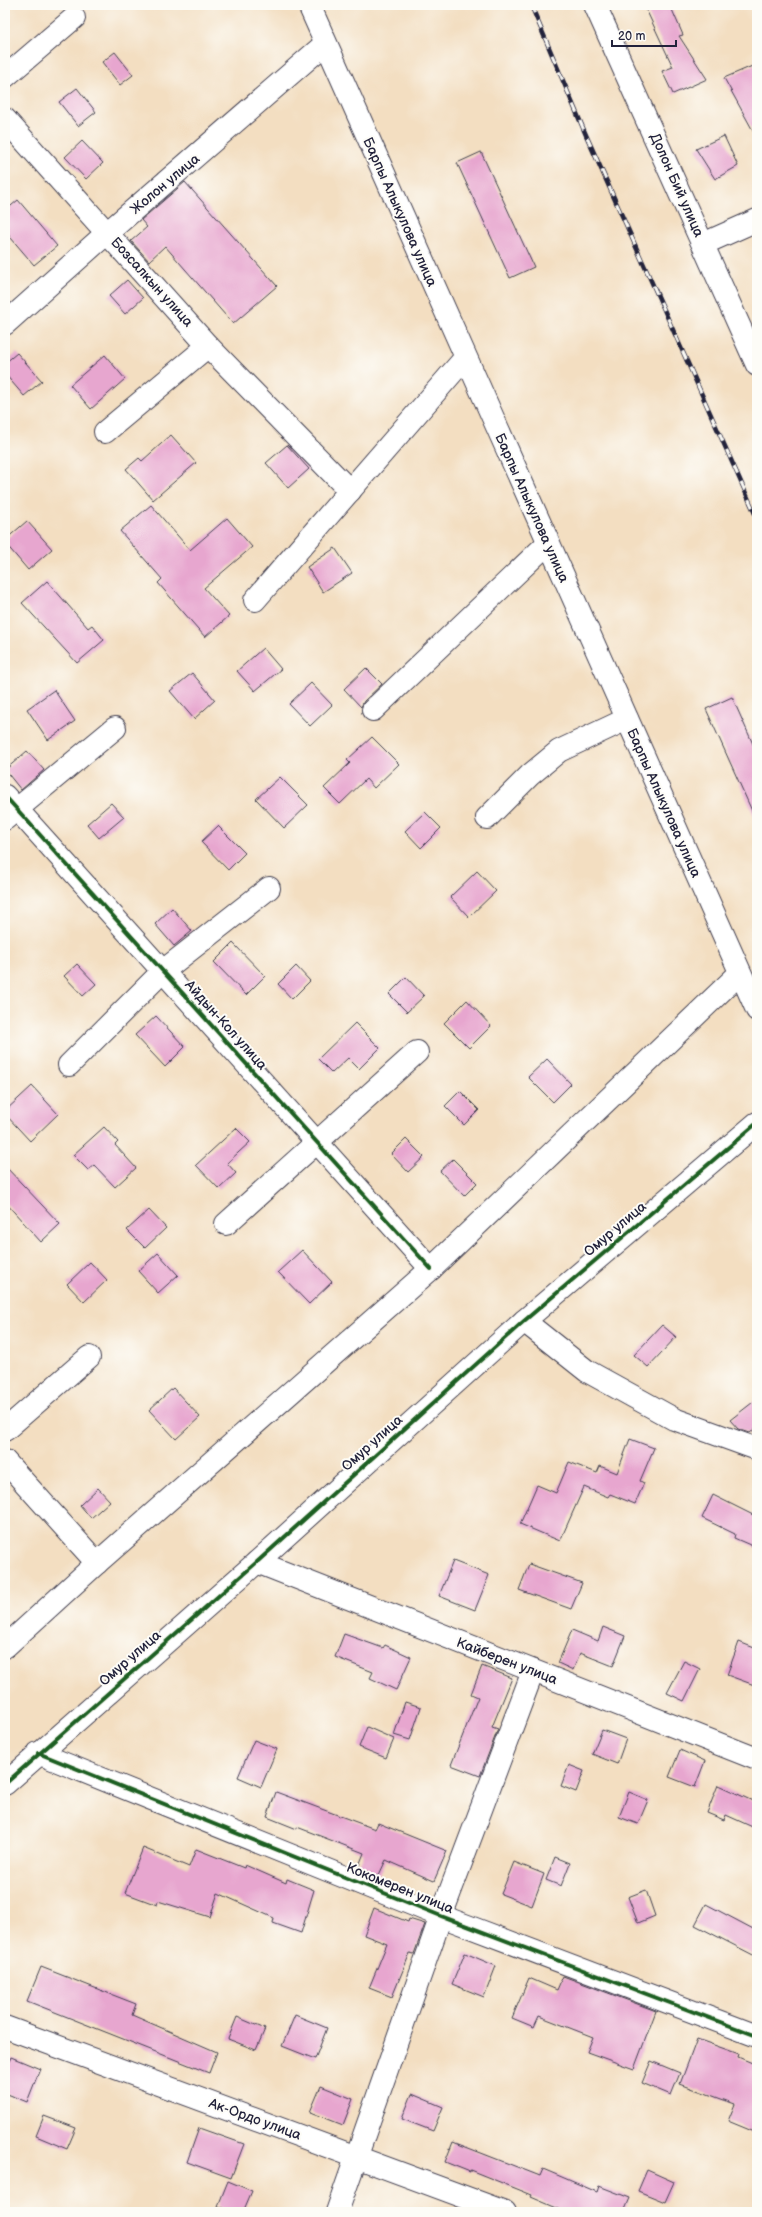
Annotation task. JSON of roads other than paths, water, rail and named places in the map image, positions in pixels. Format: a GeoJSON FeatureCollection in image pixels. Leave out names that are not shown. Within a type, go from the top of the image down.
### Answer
{"type":"FeatureCollection","features":[{"type":"Feature","properties":{"kind":"street","name":"Барпы Алыкулова улица"},"geometry":{"type":"LineString","coordinates":[[309,5],[325,44],[757,1010]]}},
{"type":"Feature","properties":{"kind":"street","name":"Долон Бий улица"},"geometry":{"type":"LineString","coordinates":[[595,5],[757,365]]}},
{"type":"Feature","properties":{"kind":"street"},"geometry":{"type":"LineString","coordinates":[[5,77],[74,18]]}},
{"type":"Feature","properties":{"kind":"street","name":"Жолон улица"},"geometry":{"type":"LineString","coordinates":[[5,324],[107,233],[325,44]]}},
{"type":"Feature","properties":{"kind":"street","name":"Бозсалкын улица"},"geometry":{"type":"LineString","coordinates":[[6,124],[107,233],[208,346],[350,491]]}},
{"type":"Feature","properties":{"kind":"street"},"geometry":{"type":"LineString","coordinates":[[703,244],[757,220]]}},
{"type":"Feature","properties":{"kind":"street"},"geometry":{"type":"LineString","coordinates":[[105,432],[208,346]]}},
{"type":"Feature","properties":{"kind":"street"},"geometry":{"type":"LineString","coordinates":[[255,600],[466,358]]}},
{"type":"Feature","properties":{"kind":"street"},"geometry":{"type":"LineString","coordinates":[[373,710],[548,542]]}},
{"type":"Feature","properties":{"kind":"street"},"geometry":{"type":"LineString","coordinates":[[486,818],[530,775],[559,751],[627,719]]}},
{"type":"Feature","properties":{"kind":"street"},"geometry":{"type":"LineString","coordinates":[[9,808],[115,728]]}},
{"type":"Feature","properties":{"kind":"street","name":"Айдын-Кол улица"},"geometry":{"type":"LineString","coordinates":[[9,808],[163,971],[431,1269]]}},
{"type":"Feature","properties":{"kind":"street"},"geometry":{"type":"LineString","coordinates":[[70,1065],[163,971],[269,888]]}},
{"type":"Feature","properties":{"kind":"street"},"geometry":{"type":"LineString","coordinates":[[5,1647],[97,1563],[431,1269],[740,973]]}},
{"type":"Feature","properties":{"kind":"street"},"geometry":{"type":"LineString","coordinates":[[226,1224],[417,1052]]}},
{"type":"Feature","properties":{"kind":"street","name":"Омур улица"},"geometry":{"type":"LineString","coordinates":[[5,1784],[38,1753],[257,1562],[524,1321],[757,1123]]}},
{"type":"Feature","properties":{"kind":"street"},"geometry":{"type":"LineString","coordinates":[[524,1321],[586,1370],[674,1419],[757,1449]]}},
{"type":"Feature","properties":{"kind":"street"},"geometry":{"type":"LineString","coordinates":[[5,1430],[89,1357]]}},
{"type":"Feature","properties":{"kind":"street"},"geometry":{"type":"LineString","coordinates":[[5,1461],[97,1563]]}},
{"type":"Feature","properties":{"kind":"street","name":"Кайберен улица"},"geometry":{"type":"LineString","coordinates":[[257,1562],[757,1759]]}},
{"type":"Feature","properties":{"kind":"street"},"geometry":{"type":"LineString","coordinates":[[337,2212],[358,2156],[441,1916],[533,1671]]}},
{"type":"Feature","properties":{"kind":"street","name":"Кокомерен улица"},"geometry":{"type":"LineString","coordinates":[[38,1753],[441,1916],[757,2036]]}},
{"type":"Feature","properties":{"kind":"street","name":"Ак-Ордо улица"},"geometry":{"type":"LineString","coordinates":[[5,2027],[358,2156],[505,2212]]}},
{"type":"Feature","properties":{"kind":"railway"},"geometry":{"type":"LineString","coordinates":[[531,5],[586,135],[757,518]]}}]}
